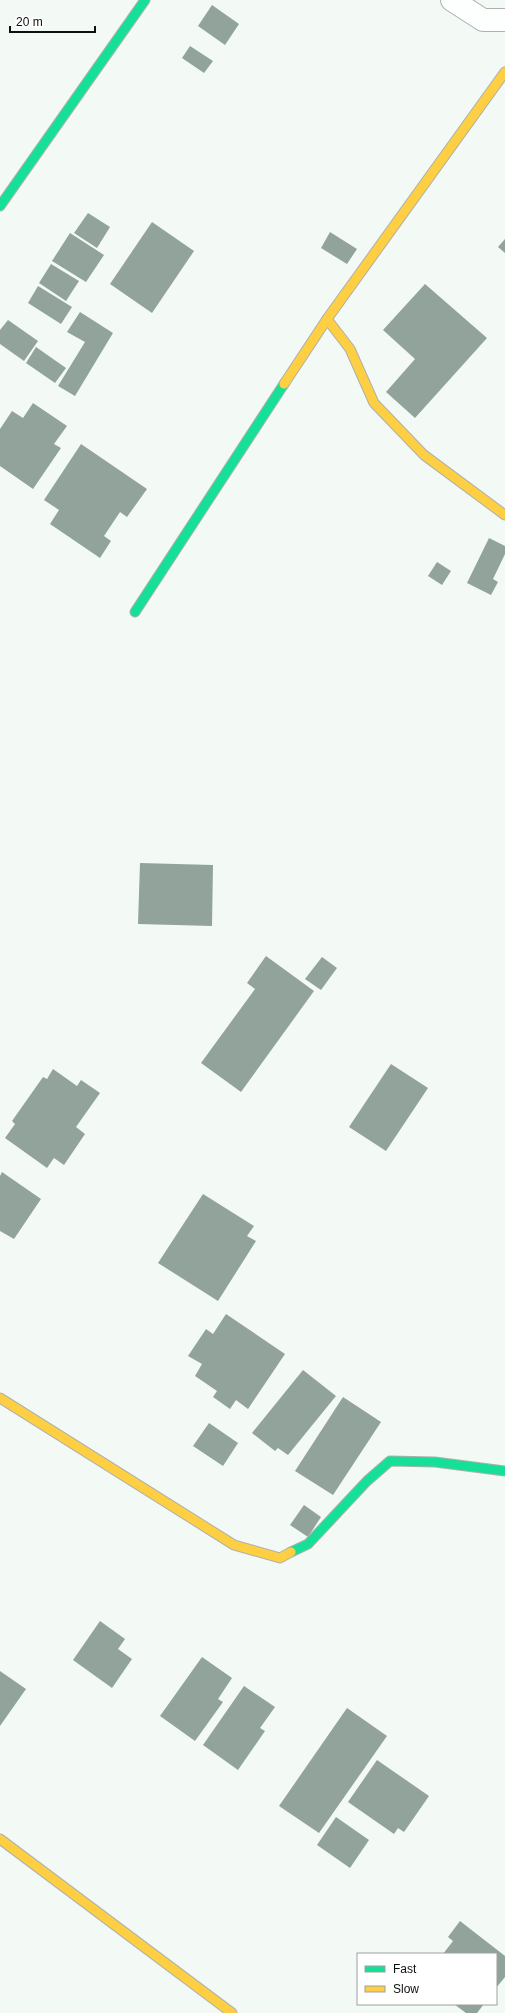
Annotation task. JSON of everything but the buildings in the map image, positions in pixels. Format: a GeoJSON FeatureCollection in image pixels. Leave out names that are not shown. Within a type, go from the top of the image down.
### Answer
{"type":"FeatureCollection","features":[{"type":"Feature","properties":{"kind":"street"},"geometry":{"type":"LineString","coordinates":[[0,206],[145,0]]}},
{"type":"Feature","properties":{"kind":"street"},"geometry":{"type":"LineString","coordinates":[[452,0],[483,20],[505,20]]}},
{"type":"Feature","properties":{"kind":"street"},"geometry":{"type":"LineString","coordinates":[[135,612],[327,318],[505,72]]}},
{"type":"Feature","properties":{"kind":"street"},"geometry":{"type":"LineString","coordinates":[[327,318],[350,349],[374,403],[424,455],[505,515]]}},
{"type":"Feature","properties":{"kind":"street"},"geometry":{"type":"LineString","coordinates":[[0,1398],[234,1545],[280,1558],[308,1544],[367,1481],[390,1461],[435,1462],[505,1471]]}},
{"type":"Feature","properties":{"kind":"street"},"geometry":{"type":"LineString","coordinates":[[0,1839],[232,2013]]}},
{"type":"Feature","properties":{"kind":"traffic: fast"},"geometry":{"type":"LineString","coordinates":[[0,206],[145,0]]}},
{"type":"Feature","properties":{"kind":"traffic: fast"},"geometry":{"type":"LineString","coordinates":[[135,612],[284,384]]}},
{"type":"Feature","properties":{"kind":"traffic: fast"},"geometry":{"type":"LineString","coordinates":[[291,1552],[308,1544],[367,1481],[390,1461],[435,1462],[505,1471]]}},
{"type":"Feature","properties":{"kind":"traffic: slow"},"geometry":{"type":"LineString","coordinates":[[284,384],[327,319],[505,72]]}},
{"type":"Feature","properties":{"kind":"traffic: slow"},"geometry":{"type":"LineString","coordinates":[[327,319],[350,349],[374,403],[424,455],[505,515]]}},
{"type":"Feature","properties":{"kind":"traffic: slow"},"geometry":{"type":"LineString","coordinates":[[0,1398],[234,1545],[280,1558],[291,1552]]}},
{"type":"Feature","properties":{"kind":"traffic: slow"},"geometry":{"type":"LineString","coordinates":[[0,1839],[232,2013]]}}]}
